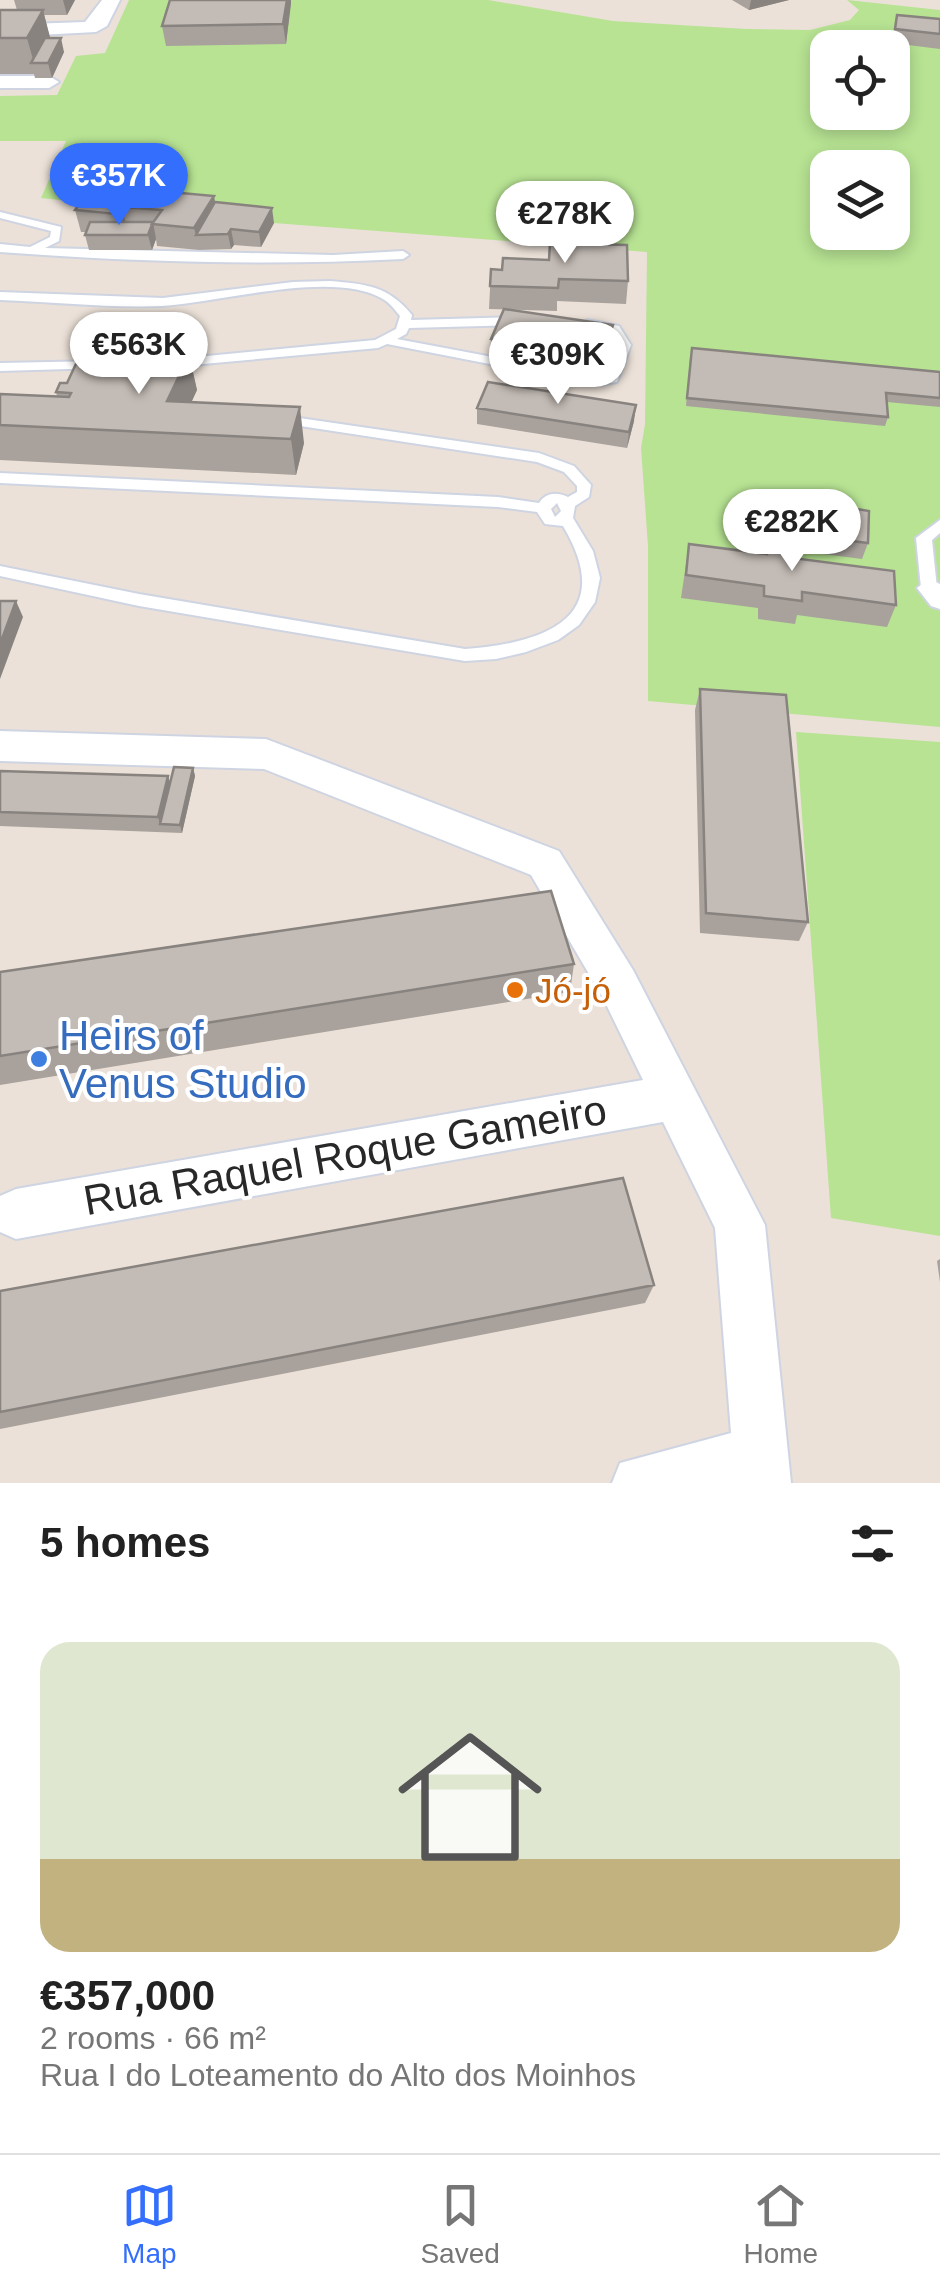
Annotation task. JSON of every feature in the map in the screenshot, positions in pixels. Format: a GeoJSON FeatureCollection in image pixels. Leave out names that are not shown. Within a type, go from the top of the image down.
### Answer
{"type":"FeatureCollection","features":[{"type":"Feature","properties":{"kind":"street"},"geometry":{"type":"LineString","coordinates":[[0,31],[89,28],[100,22],[111,0]]}},
{"type":"Feature","properties":{"kind":"street"},"geometry":{"type":"LineString","coordinates":[[0,82],[49,82]]}},
{"type":"Feature","properties":{"kind":"street"},"geometry":{"type":"LineString","coordinates":[[0,746],[266,754],[544,863],[618,984],[740,1225],[762,1468],[640,1483]]}},
{"type":"Feature","properties":{"kind":"street","name":"Rua Raquel Roque Gameiro"},"geometry":{"type":"LineString","coordinates":[[16,1214],[675,1097]]}},
{"type":"Feature","properties":{"kind":"lane"},"geometry":{"type":"LineString","coordinates":[[0,215],[56,229],[54,239],[34,248]]}},
{"type":"Feature","properties":{"kind":"lane"},"geometry":{"type":"LineString","coordinates":[[0,248],[76,254],[333,259],[403,255]]}},
{"type":"Feature","properties":{"kind":"lane"},"geometry":{"type":"LineString","coordinates":[[0,296],[160,302],[269,287],[358,287],[395,299],[406,315],[406,324]]}},
{"type":"Feature","properties":{"kind":"lane"},"geometry":{"type":"LineString","coordinates":[[388,341],[406,324],[538,321]]}},
{"type":"Feature","properties":{"kind":"lane"},"geometry":{"type":"LineString","coordinates":[[156,364],[214,362],[388,341],[562,375],[612,379],[625,345],[615,328],[573,322]]}},
{"type":"Feature","properties":{"kind":"lane"},"geometry":{"type":"LineString","coordinates":[[0,367],[116,364]]}},
{"type":"Feature","properties":{"kind":"lane"},"geometry":{"type":"LineString","coordinates":[[0,478],[498,502],[541,508],[551,520],[584,494],[584,485],[569,469],[539,458],[262,418]]}},
{"type":"Feature","properties":{"kind":"lane"},"geometry":{"type":"LineString","coordinates":[[0,571],[139,600],[465,655],[502,655],[537,646],[566,631],[582,610],[592,584],[589,562],[567,511]]}},
{"type":"Feature","properties":{"kind":"lane"},"geometry":{"type":"LineString","coordinates":[[934,594],[924,538],[940,524]]}},
{"type":"Feature","properties":{"kind":"green space"},"geometry":{"type":"Polygon","coordinates":[[[129,0],[488,0],[613,21],[810,30],[850,20],[859,10],[847,0],[940,10],[940,727],[648,701],[648,546],[641,448],[645,424],[647,252],[274,223],[41,198],[66,141],[0,141],[0,96],[57,95],[76,56],[105,53],[129,0]]]}},
{"type":"Feature","properties":{"kind":"green space"},"geometry":{"type":"Polygon","coordinates":[[[796,732],[940,742],[940,1236],[831,1218],[796,732]]]}},
{"type":"Feature","properties":{"kind":"building"},"geometry":{"type":"Polygon","coordinates":[[[170,0],[287,0],[283,24],[162,26],[170,0]]]}},
{"type":"Feature","properties":{"kind":"building"},"geometry":{"type":"Polygon","coordinates":[[[0,10],[43,10],[27,38],[0,38],[0,10]]]}},
{"type":"Feature","properties":{"kind":"building"},"geometry":{"type":"Polygon","coordinates":[[[897,15],[940,19],[940,34],[895,29],[897,15]]]}},
{"type":"Feature","properties":{"kind":"building"},"geometry":{"type":"Polygon","coordinates":[[[45,38],[61,38],[48,63],[31,63],[45,38]]]}},
{"type":"Feature","properties":{"kind":"building"},"geometry":{"type":"Polygon","coordinates":[[[120,169],[127,170],[127,180],[114,179],[120,169]]]}},
{"type":"Feature","properties":{"kind":"building"},"geometry":{"type":"Polygon","coordinates":[[[58,180],[75,181],[55,185],[58,180]]]}},
{"type":"Feature","properties":{"kind":"building"},"geometry":{"type":"Polygon","coordinates":[[[94,185],[214,196],[194,228],[152,224],[162,210],[122,207],[117,214],[75,210],[94,185]]]}},
{"type":"Feature","properties":{"kind":"building"},"geometry":{"type":"Polygon","coordinates":[[[215,202],[272,208],[259,232],[231,229],[228,234],[196,235],[215,202]]]}},
{"type":"Feature","properties":{"kind":"building"},"geometry":{"type":"Polygon","coordinates":[[[90,222],[153,222],[148,235],[85,235],[90,222]]]}},
{"type":"Feature","properties":{"kind":"building"},"geometry":{"type":"Polygon","coordinates":[[[550,243],[627,245],[628,281],[559,279],[558,288],[490,286],[491,269],[502,270],[503,258],[549,260],[550,243]]]}},
{"type":"Feature","properties":{"kind":"building"},"geometry":{"type":"Polygon","coordinates":[[[504,309],[613,325],[603,355],[491,339],[504,309]]]}},
{"type":"Feature","properties":{"kind":"building"},"geometry":{"type":"Polygon","coordinates":[[[90,334],[174,337],[168,354],[189,355],[167,401],[300,407],[291,439],[0,425],[0,394],[69,397],[71,393],[56,392],[60,383],[67,383],[90,334]]]}},
{"type":"Feature","properties":{"kind":"building"},"geometry":{"type":"Polygon","coordinates":[[[692,348],[940,372],[940,398],[886,393],[888,417],[687,398],[692,348]]]}},
{"type":"Feature","properties":{"kind":"building"},"geometry":{"type":"Polygon","coordinates":[[[488,382],[636,405],[629,432],[477,408],[488,382]]]}},
{"type":"Feature","properties":{"kind":"building"},"geometry":{"type":"Polygon","coordinates":[[[821,503],[869,511],[868,543],[820,537],[821,503]]]}},
{"type":"Feature","properties":{"kind":"building"},"geometry":{"type":"Polygon","coordinates":[[[689,544],[767,554],[768,545],[800,549],[800,559],[894,571],[896,605],[802,592],[802,601],[764,596],[764,586],[686,575],[689,544]]]}},
{"type":"Feature","properties":{"kind":"building"},"geometry":{"type":"Polygon","coordinates":[[[0,601],[16,601],[0,644],[0,601]]]}},
{"type":"Feature","properties":{"kind":"building"},"geometry":{"type":"Polygon","coordinates":[[[700,689],[786,695],[808,922],[706,913],[700,689]]]}},
{"type":"Feature","properties":{"kind":"building"},"geometry":{"type":"Polygon","coordinates":[[[174,767],[193,768],[180,825],[160,824],[174,767]]]}},
{"type":"Feature","properties":{"kind":"building"},"geometry":{"type":"Polygon","coordinates":[[[0,771],[168,776],[158,817],[0,812],[0,771]]]}},
{"type":"Feature","properties":{"kind":"building"},"geometry":{"type":"Polygon","coordinates":[[[551,891],[574,964],[0,1056],[0,972],[551,891]]]}},
{"type":"Feature","properties":{"kind":"building"},"geometry":{"type":"Polygon","coordinates":[[[623,1178],[654,1285],[0,1412],[0,1291],[623,1178]]]}},
{"type":"Feature","properties":{"kind":"place","name":"Jó-jó"},"geometry":{"type":"Point","coordinates":[515,990]}},
{"type":"Feature","properties":{"kind":"place","name":"Heirs of Venus Studio"},"geometry":{"type":"Point","coordinates":[39,1059]}}]}
